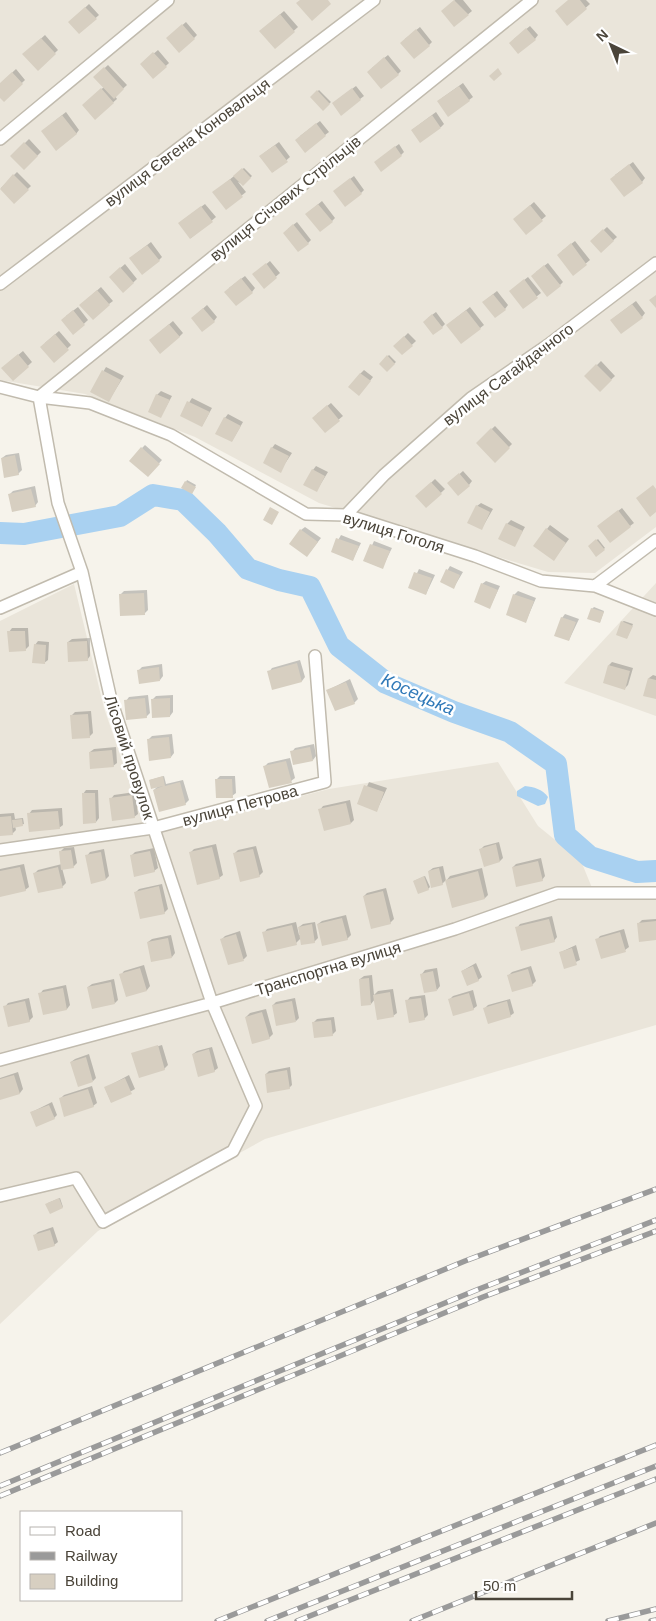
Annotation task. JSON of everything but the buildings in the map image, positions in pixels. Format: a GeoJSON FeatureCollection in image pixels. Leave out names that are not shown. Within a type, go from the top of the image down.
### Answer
{"type":"FeatureCollection","features":[{"type":"Feature","properties":{"kind":"street"},"geometry":{"type":"LineString","coordinates":[[0,139],[168,0]]}},
{"type":"Feature","properties":{"kind":"street","name":"вулиця Євгена Коновальця"},"geometry":{"type":"LineString","coordinates":[[0,284],[374,0]]}},
{"type":"Feature","properties":{"kind":"street","name":"вулиця Січових Стрільців"},"geometry":{"type":"LineString","coordinates":[[39,397],[532,0]]}},
{"type":"Feature","properties":{"kind":"street","name":"вулиця Сагайдачного"},"geometry":{"type":"LineString","coordinates":[[346,515],[384,475],[471,398],[548,345],[656,263]]}},
{"type":"Feature","properties":{"kind":"street","name":"вулиця Гоголя"},"geometry":{"type":"LineString","coordinates":[[0,387],[39,397],[90,403],[171,436],[306,514],[346,515],[475,556],[541,581],[595,586],[656,610]]}},
{"type":"Feature","properties":{"kind":"street","name":"Лісовий провулок"},"geometry":{"type":"LineString","coordinates":[[0,1196],[76,1178],[103,1222],[233,1151],[256,1106],[212,1004],[111,700],[82,572],[58,504],[39,397]]}},
{"type":"Feature","properties":{"kind":"street"},"geometry":{"type":"LineString","coordinates":[[595,586],[656,540]]}},
{"type":"Feature","properties":{"kind":"street"},"geometry":{"type":"LineString","coordinates":[[0,608],[82,572]]}},
{"type":"Feature","properties":{"kind":"street","name":"вулиця Петрова"},"geometry":{"type":"LineString","coordinates":[[0,850],[153,828],[325,782],[315,656]]}},
{"type":"Feature","properties":{"kind":"street","name":"Транспортна вулиця"},"geometry":{"type":"LineString","coordinates":[[0,1060],[212,1004],[455,929],[557,893],[656,893]]}},
{"type":"Feature","properties":{"kind":"shaded area"},"geometry":{"type":"Polygon","coordinates":[[[0,0],[656,0],[656,527],[595,573],[548,572],[319,503],[195,437],[85,394],[0,380],[0,0]]]}},
{"type":"Feature","properties":{"kind":"shaded area"},"geometry":{"type":"Polygon","coordinates":[[[656,583],[656,716],[564,683],[656,583]]]}},
{"type":"Feature","properties":{"kind":"shaded area"},"geometry":{"type":"Polygon","coordinates":[[[74,584],[104,708],[142,819],[141,837],[329,789],[498,762],[538,826],[581,861],[597,900],[656,897],[656,1025],[265,1139],[98,1231],[0,1324],[0,621],[74,584]]]}},
{"type":"Feature","properties":{"kind":"water"},"geometry":{"type":"Polygon","coordinates":[[[525,786],[538,789],[546,794],[548,797],[545,804],[538,806],[517,796],[517,791],[525,786]]]}},
{"type":"Feature","properties":{"kind":"waterway","name":"Косецька"},"geometry":{"type":"LineString","coordinates":[[0,533],[24,534],[120,516],[153,495],[183,500],[217,533],[248,569],[279,580],[310,587],[339,646],[386,683],[454,712],[510,732],[556,764],[565,835],[590,857],[637,872],[656,871]]}},
{"type":"Feature","properties":{"kind":"railway"},"geometry":{"type":"LineString","coordinates":[[0,1453],[465,1261],[656,1189]]}},
{"type":"Feature","properties":{"kind":"railway"},"geometry":{"type":"LineString","coordinates":[[0,1486],[479,1289],[656,1220]]}},
{"type":"Feature","properties":{"kind":"railway"},"geometry":{"type":"LineString","coordinates":[[0,1496],[483,1297],[656,1231]]}},
{"type":"Feature","properties":{"kind":"railway"},"geometry":{"type":"LineString","coordinates":[[217,1621],[656,1445]]}},
{"type":"Feature","properties":{"kind":"railway"},"geometry":{"type":"LineString","coordinates":[[267,1621],[656,1466]]}},
{"type":"Feature","properties":{"kind":"railway"},"geometry":{"type":"LineString","coordinates":[[297,1621],[656,1479]]}},
{"type":"Feature","properties":{"kind":"railway"},"geometry":{"type":"LineString","coordinates":[[412,1621],[656,1523]]}},
{"type":"Feature","properties":{"kind":"railway"},"geometry":{"type":"LineString","coordinates":[[608,1621],[656,1609]]}},
{"type":"Feature","properties":{"kind":"railway"},"geometry":{"type":"LineString","coordinates":[[651,1621],[656,1620]]}}]}
